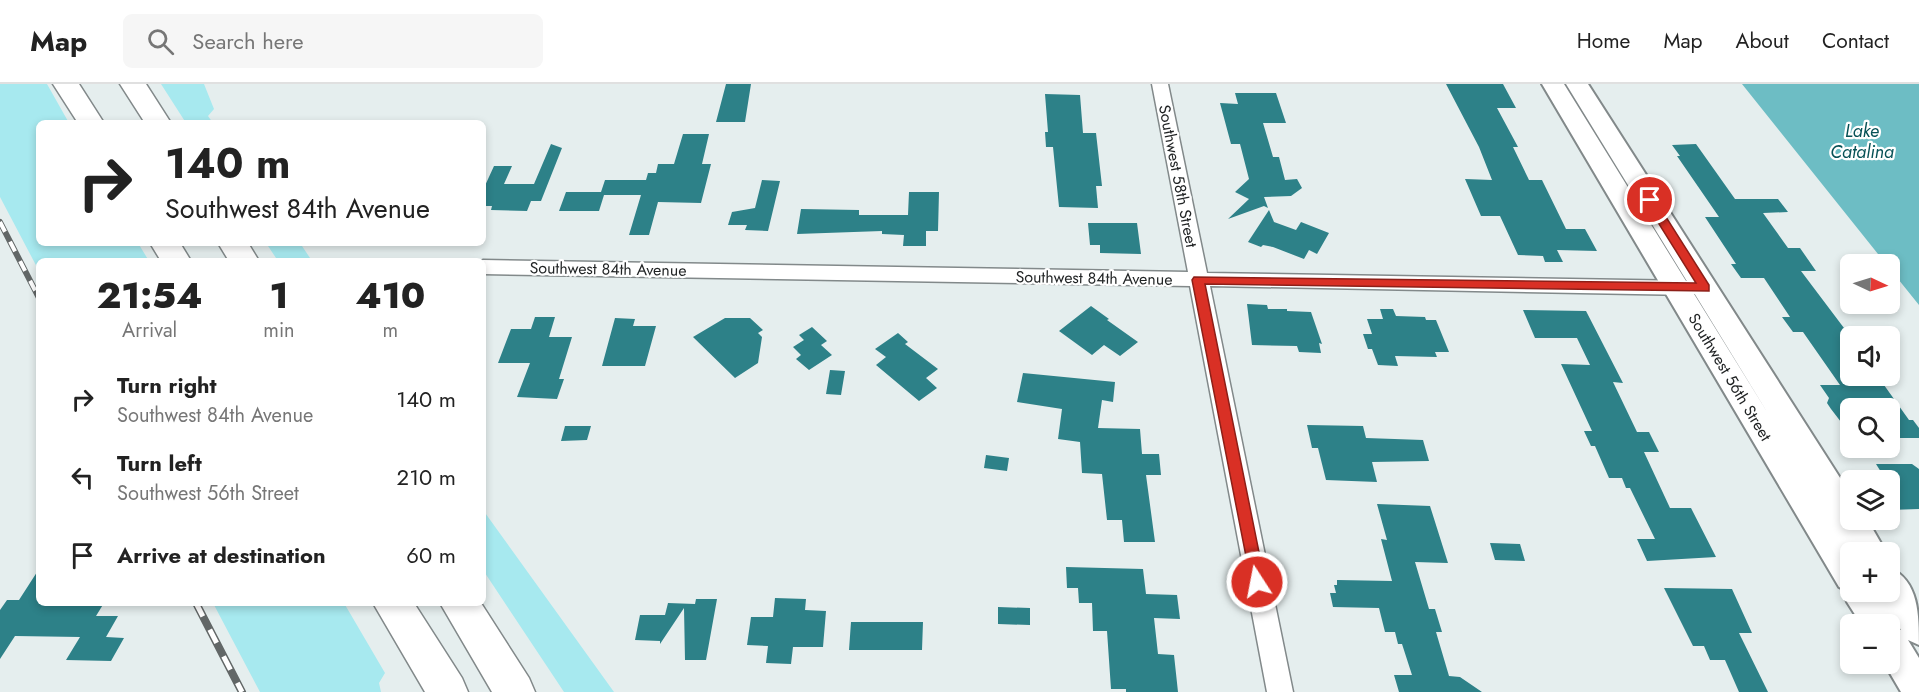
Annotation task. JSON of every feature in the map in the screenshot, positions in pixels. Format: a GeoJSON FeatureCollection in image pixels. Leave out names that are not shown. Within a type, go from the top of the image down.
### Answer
{"type":"FeatureCollection","features":[{"type":"Feature","properties":{"kind":"highway"},"geometry":{"type":"LineString","coordinates":[[66,84],[89,120]]}},
{"type":"Feature","properties":{"kind":"highway"},"geometry":{"type":"LineString","coordinates":[[133,84],[156,120]]}},
{"type":"Feature","properties":{"kind":"highway"},"geometry":{"type":"LineString","coordinates":[[394,606],[448,692]]}},
{"type":"Feature","properties":{"kind":"highway"},"geometry":{"type":"LineString","coordinates":[[461,606],[515,692]]}},
{"type":"Feature","properties":{"kind":"main road","name":"Southwest 56th Street"},"geometry":{"type":"LineString","coordinates":[[1553,84],[1840,559]]}},
{"type":"Feature","properties":{"kind":"main road","name":"Southwest 56th Street"},"geometry":{"type":"LineString","coordinates":[[1577,84],[1864,542]]}},
{"type":"Feature","properties":{"kind":"main road"},"geometry":{"type":"LineString","coordinates":[[1900,599],[1919,629]]}},
{"type":"Feature","properties":{"kind":"main road"},"geometry":{"type":"LineString","coordinates":[[1900,659],[1919,690]]}},
{"type":"Feature","properties":{"kind":"street","name":"Southwest 58th Street"},"geometry":{"type":"LineString","coordinates":[[1160,84],[1280,692]]}},
{"type":"Feature","properties":{"kind":"street","name":"Southwest 84th Avenue"},"geometry":{"type":"LineString","coordinates":[[486,267],[1705,288]]}},
{"type":"Feature","properties":{"kind":"shaded area"},"geometry":{"type":"Polygon","coordinates":[[[0,84],[47,84],[67,120],[36,120],[36,246],[140,246],[147,258],[36,258],[36,265],[0,197],[0,84]]]}},
{"type":"Feature","properties":{"kind":"shaded area"},"geometry":{"type":"Polygon","coordinates":[[[161,84],[204,84],[214,109],[208,116],[211,120],[184,120],[161,84]]]}},
{"type":"Feature","properties":{"kind":"shaded area"},"geometry":{"type":"Polygon","coordinates":[[[268,246],[302,246],[310,258],[276,258],[268,246]]]}},
{"type":"Feature","properties":{"kind":"shaded area"},"geometry":{"type":"Polygon","coordinates":[[[486,514],[614,692],[564,692],[486,575],[486,514]]]}},
{"type":"Feature","properties":{"kind":"shaded area"},"geometry":{"type":"Polygon","coordinates":[[[215,606],[346,606],[385,673],[379,683],[381,692],[260,692],[215,606]]]}},
{"type":"Feature","properties":{"kind":"water","name":"Lake Catalina"},"geometry":{"type":"Polygon","coordinates":[[[1742,84],[1919,84],[1919,305],[1900,281],[1900,254],[1878,254],[1742,84]]]}},
{"type":"Feature","properties":{"kind":"building"},"geometry":{"type":"Polygon","coordinates":[[[726,84],[751,84],[745,122],[716,122],[726,84]]]}},
{"type":"Feature","properties":{"kind":"building"},"geometry":{"type":"Polygon","coordinates":[[[1446,84],[1503,84],[1516,108],[1497,108],[1518,147],[1513,147],[1529,180],[1542,180],[1566,229],[1585,229],[1597,251],[1557,250],[1563,262],[1545,262],[1543,256],[1518,255],[1500,216],[1481,216],[1465,179],[1492,180],[1479,147],[1446,84]]]}},
{"type":"Feature","properties":{"kind":"building"},"geometry":{"type":"Polygon","coordinates":[[[1235,93],[1276,93],[1286,123],[1263,123],[1273,157],[1279,157],[1285,180],[1297,179],[1302,188],[1291,196],[1264,197],[1268,208],[1264,206],[1228,219],[1249,199],[1235,192],[1249,179],[1240,144],[1231,144],[1220,103],[1238,104],[1235,93]]]}},
{"type":"Feature","properties":{"kind":"building"},"geometry":{"type":"Polygon","coordinates":[[[1045,94],[1080,95],[1083,133],[1096,133],[1102,186],[1096,186],[1098,208],[1059,207],[1053,147],[1046,147],[1045,132],[1048,132],[1045,94]]]}},
{"type":"Feature","properties":{"kind":"building"},"geometry":{"type":"Polygon","coordinates":[[[683,134],[709,134],[702,164],[711,164],[701,203],[658,202],[649,235],[629,235],[641,195],[604,195],[599,211],[559,211],[566,192],[601,192],[605,180],[646,180],[648,173],[656,173],[658,164],[674,164],[683,134]]]}},
{"type":"Feature","properties":{"kind":"building"},"geometry":{"type":"Polygon","coordinates":[[[551,144],[562,148],[541,201],[531,201],[527,211],[491,210],[492,206],[486,206],[486,183],[494,166],[512,166],[504,184],[534,184],[551,144]]]}},
{"type":"Feature","properties":{"kind":"building"},"geometry":{"type":"Polygon","coordinates":[[[1696,144],[1735,199],[1778,199],[1788,212],[1763,213],[1788,248],[1800,248],[1816,271],[1801,271],[1842,326],[1840,326],[1840,385],[1803,332],[1793,332],[1782,317],[1790,317],[1764,278],[1741,278],[1731,264],[1736,264],[1705,217],[1719,217],[1677,156],[1680,156],[1672,145],[1696,144]]]}},
{"type":"Feature","properties":{"kind":"building"},"geometry":{"type":"Polygon","coordinates":[[[762,180],[780,181],[768,231],[745,230],[747,225],[728,225],[732,212],[755,208],[762,180]]]}},
{"type":"Feature","properties":{"kind":"building"},"geometry":{"type":"Polygon","coordinates":[[[909,192],[939,192],[938,231],[926,231],[926,246],[903,246],[904,235],[882,234],[882,231],[797,234],[801,209],[859,210],[859,215],[908,215],[909,192]]]}},
{"type":"Feature","properties":{"kind":"building"},"geometry":{"type":"Polygon","coordinates":[[[1269,210],[1274,222],[1296,230],[1301,222],[1329,233],[1317,254],[1309,250],[1304,259],[1273,247],[1263,245],[1261,247],[1248,242],[1269,210]]]}},
{"type":"Feature","properties":{"kind":"building"},"geometry":{"type":"Polygon","coordinates":[[[1088,223],[1137,223],[1141,254],[1100,253],[1100,245],[1090,245],[1088,223]]]}},
{"type":"Feature","properties":{"kind":"building"},"geometry":{"type":"Polygon","coordinates":[[[1247,304],[1267,305],[1268,309],[1311,312],[1322,344],[1319,343],[1321,353],[1299,352],[1297,346],[1252,345],[1247,304]]]}},
{"type":"Feature","properties":{"kind":"building"},"geometry":{"type":"Polygon","coordinates":[[[1091,306],[1138,342],[1120,356],[1104,345],[1092,355],[1059,331],[1091,306]]]}},
{"type":"Feature","properties":{"kind":"building"},"geometry":{"type":"Polygon","coordinates":[[[1380,309],[1393,309],[1396,316],[1425,317],[1426,320],[1436,320],[1449,352],[1435,352],[1437,357],[1395,356],[1398,366],[1378,365],[1372,349],[1368,349],[1363,334],[1372,334],[1367,319],[1383,319],[1380,309]]]}},
{"type":"Feature","properties":{"kind":"building"},"geometry":{"type":"Polygon","coordinates":[[[1523,310],[1586,311],[1623,383],[1613,382],[1637,432],[1649,432],[1659,452],[1644,452],[1670,508],[1691,508],[1716,557],[1647,561],[1637,539],[1655,539],[1630,488],[1626,488],[1622,478],[1609,478],[1595,446],[1591,446],[1584,431],[1592,431],[1561,364],[1590,365],[1577,338],[1535,338],[1523,310]]]}},
{"type":"Feature","properties":{"kind":"building"},"geometry":{"type":"Polygon","coordinates":[[[535,317],[555,317],[549,337],[572,337],[559,379],[564,379],[557,399],[517,397],[530,363],[498,363],[511,329],[531,329],[535,317]]]}},
{"type":"Feature","properties":{"kind":"building"},"geometry":{"type":"Polygon","coordinates":[[[615,318],[635,319],[633,326],[656,326],[645,366],[602,366],[615,318]]]}},
{"type":"Feature","properties":{"kind":"building"},"geometry":{"type":"Polygon","coordinates":[[[725,318],[750,318],[763,330],[758,333],[762,337],[758,363],[735,378],[693,337],[725,318]]]}},
{"type":"Feature","properties":{"kind":"building"},"geometry":{"type":"Polygon","coordinates":[[[812,327],[827,341],[821,345],[832,355],[809,370],[796,359],[801,355],[793,347],[804,340],[799,335],[812,327]]]}},
{"type":"Feature","properties":{"kind":"building"},"geometry":{"type":"Polygon","coordinates":[[[898,333],[908,342],[905,344],[938,369],[926,378],[937,388],[919,401],[876,365],[886,357],[875,349],[898,333]]]}},
{"type":"Feature","properties":{"kind":"building"},"geometry":{"type":"Polygon","coordinates":[[[830,370],[845,371],[841,395],[826,394],[830,370]]]}},
{"type":"Feature","properties":{"kind":"building"},"geometry":{"type":"Polygon","coordinates":[[[1023,373],[1115,382],[1113,402],[1102,400],[1098,428],[1140,429],[1142,454],[1159,454],[1161,475],[1146,475],[1155,542],[1124,542],[1122,520],[1107,520],[1102,474],[1082,473],[1080,442],[1058,439],[1062,409],[1017,402],[1023,373]]]}},
{"type":"Feature","properties":{"kind":"building"},"geometry":{"type":"Polygon","coordinates":[[[1820,385],[1885,386],[1893,398],[1840,398],[1840,421],[1827,403],[1829,398],[1820,385]]]}},
{"type":"Feature","properties":{"kind":"building"},"geometry":{"type":"Polygon","coordinates":[[[1900,407],[1909,420],[1913,420],[1919,428],[1919,438],[1900,438],[1900,407]]]}},
{"type":"Feature","properties":{"kind":"building"},"geometry":{"type":"Polygon","coordinates":[[[1307,425],[1363,426],[1366,438],[1423,440],[1429,461],[1372,462],[1377,482],[1326,480],[1318,448],[1312,448],[1307,425]]]}},
{"type":"Feature","properties":{"kind":"building"},"geometry":{"type":"Polygon","coordinates":[[[565,426],[591,426],[587,440],[561,441],[565,426]]]}},
{"type":"Feature","properties":{"kind":"building"},"geometry":{"type":"Polygon","coordinates":[[[986,455],[1009,458],[1007,471],[984,468],[986,455]]]}},
{"type":"Feature","properties":{"kind":"building"},"geometry":{"type":"Polygon","coordinates":[[[1876,464],[1912,464],[1919,469],[1919,509],[1900,510],[1900,470],[1880,470],[1876,464]]]}},
{"type":"Feature","properties":{"kind":"building"},"geometry":{"type":"Polygon","coordinates":[[[1377,504],[1430,506],[1448,563],[1415,562],[1429,609],[1435,609],[1442,632],[1436,632],[1449,676],[1460,677],[1482,692],[1399,692],[1394,675],[1412,675],[1402,644],[1398,644],[1395,632],[1385,632],[1379,608],[1333,607],[1330,593],[1336,593],[1334,585],[1337,585],[1337,580],[1392,581],[1381,539],[1387,540],[1377,504]]]}},
{"type":"Feature","properties":{"kind":"building"},"geometry":{"type":"Polygon","coordinates":[[[1490,543],[1520,544],[1525,561],[1495,560],[1490,543]]]}},
{"type":"Feature","properties":{"kind":"building"},"geometry":{"type":"Polygon","coordinates":[[[1066,567],[1143,569],[1146,594],[1177,595],[1180,619],[1154,618],[1158,654],[1174,655],[1178,692],[1126,692],[1126,689],[1111,689],[1107,631],[1093,631],[1092,603],[1079,603],[1078,588],[1067,588],[1066,567]]]}},
{"type":"Feature","properties":{"kind":"building"},"geometry":{"type":"Polygon","coordinates":[[[36,574],[36,606],[102,606],[96,616],[118,616],[106,637],[124,638],[111,661],[66,660],[80,637],[15,636],[0,659],[0,610],[7,600],[19,600],[36,574]]]}},
{"type":"Feature","properties":{"kind":"building"},"geometry":{"type":"Polygon","coordinates":[[[1664,588],[1732,589],[1752,633],[1739,633],[1768,692],[1739,692],[1725,660],[1710,660],[1704,646],[1693,646],[1664,588]]]}},
{"type":"Feature","properties":{"kind":"building"},"geometry":{"type":"Polygon","coordinates":[[[775,598],[806,599],[805,610],[826,611],[823,647],[793,647],[791,664],[766,663],[768,646],[747,645],[751,617],[773,617],[775,598]]]}},
{"type":"Feature","properties":{"kind":"building"},"geometry":{"type":"Polygon","coordinates":[[[696,599],[717,599],[706,660],[685,660],[684,608],[660,644],[660,641],[635,640],[640,615],[665,615],[668,603],[695,604],[696,599]]]}},
{"type":"Feature","properties":{"kind":"building"},"geometry":{"type":"Polygon","coordinates":[[[998,607],[1030,608],[1030,625],[998,624],[998,607]]]}},
{"type":"Feature","properties":{"kind":"building"},"geometry":{"type":"Polygon","coordinates":[[[851,622],[923,622],[922,650],[849,650],[851,622]]]}},
{"type":"Feature","properties":{"kind":"railway"},"geometry":{"type":"LineString","coordinates":[[0,222],[36,292]]}},
{"type":"Feature","properties":{"kind":"railway"},"geometry":{"type":"LineString","coordinates":[[198,606],[242,692]]}},
{"type":"Feature","properties":{"kind":"route"},"geometry":{"type":"LineString","coordinates":[[1257,582],[1198,280],[1705,288],[1650,200]]}}]}
